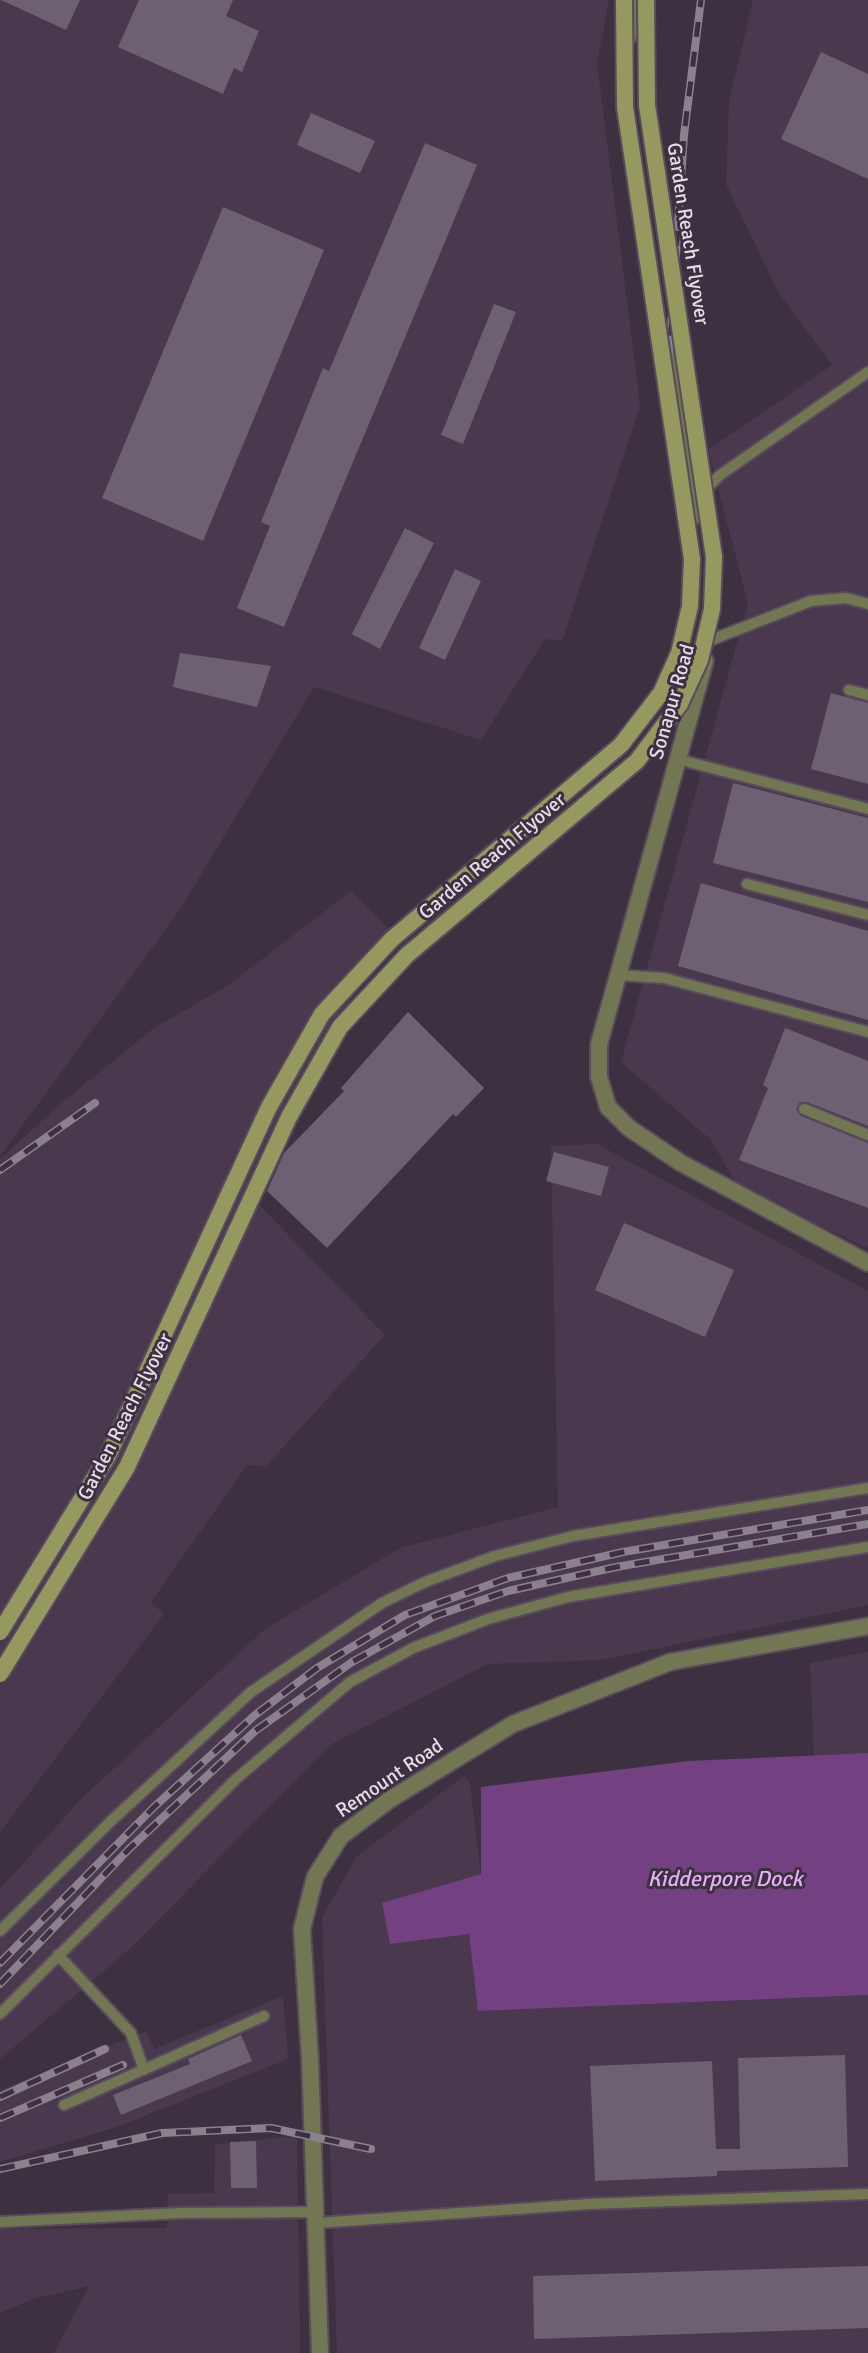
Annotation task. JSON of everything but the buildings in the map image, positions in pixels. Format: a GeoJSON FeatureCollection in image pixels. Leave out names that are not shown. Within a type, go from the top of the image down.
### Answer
{"type":"FeatureCollection","features":[{"type":"Feature","properties":{"kind":"main road","name":"Garden Reach Flyover"},"geometry":{"type":"LineString","coordinates":[[0,1632],[115,1443],[269,1107],[322,1014],[392,939],[621,745],[649,712],[679,653],[690,606],[692,559],[625,107],[624,0]]}},
{"type":"Feature","properties":{"kind":"main road","name":"Garden Reach Flyover"},"geometry":{"type":"LineString","coordinates":[[0,1674],[127,1467],[289,1117],[340,1027],[407,955],[637,761],[668,724],[700,660],[712,609],[714,557],[647,105],[646,0]]}},
{"type":"Feature","properties":{"kind":"street","name":"Sonapur Road"},"geometry":{"type":"LineString","coordinates":[[635,0],[628,37],[633,119],[668,355],[712,589],[711,640],[599,1044],[599,1077],[608,1107],[629,1128],[681,1163],[868,1263]]}},
{"type":"Feature","properties":{"kind":"street","name":"Remount Road"},"geometry":{"type":"LineString","coordinates":[[320,2353],[302,1929],[315,1877],[341,1836],[389,1800],[513,1724],[670,1662],[868,1626]]}},
{"type":"Feature","properties":{"kind":"lane"},"geometry":{"type":"LineString","coordinates":[[697,498],[720,475],[868,372]]}},
{"type":"Feature","properties":{"kind":"lane"},"geometry":{"type":"LineString","coordinates":[[711,640],[811,601],[846,598],[868,604]]}},
{"type":"Feature","properties":{"kind":"lane"},"geometry":{"type":"LineString","coordinates":[[849,690],[868,695]]}},
{"type":"Feature","properties":{"kind":"lane"},"geometry":{"type":"LineString","coordinates":[[677,759],[868,809]]}},
{"type":"Feature","properties":{"kind":"lane"},"geometry":{"type":"LineString","coordinates":[[747,884],[868,915]]}},
{"type":"Feature","properties":{"kind":"lane"},"geometry":{"type":"LineString","coordinates":[[617,975],[664,978],[868,1032]]}},
{"type":"Feature","properties":{"kind":"lane"},"geometry":{"type":"LineString","coordinates":[[804,1109],[868,1135]]}},
{"type":"Feature","properties":{"kind":"lane"},"geometry":{"type":"LineString","coordinates":[[0,1931],[110,1822],[251,1692],[382,1603],[425,1582],[495,1556],[573,1536],[868,1488]]}},
{"type":"Feature","properties":{"kind":"lane"},"geometry":{"type":"LineString","coordinates":[[0,2014],[247,1770],[350,1682],[413,1648],[488,1619],[568,1597],[868,1547]]}},
{"type":"Feature","properties":{"kind":"lane"},"geometry":{"type":"LineString","coordinates":[[58,1955],[131,2033],[144,2070]]}},
{"type":"Feature","properties":{"kind":"lane"},"geometry":{"type":"LineString","coordinates":[[64,2105],[264,2016]]}},
{"type":"Feature","properties":{"kind":"lane"},"geometry":{"type":"LineString","coordinates":[[0,2222],[181,2213],[316,2217],[868,2194]]}},
{"type":"Feature","properties":{"kind":"shaded area"},"geometry":{"type":"Polygon","coordinates":[[[0,0],[609,0],[597,63],[640,406],[562,641],[545,639],[481,740],[314,687],[179,911],[0,1156],[0,0]]]}},
{"type":"Feature","properties":{"kind":"shaded area"},"geometry":{"type":"Polygon","coordinates":[[[753,0],[868,0],[868,1248],[739,1188],[710,1139],[621,1062],[748,603],[708,450],[832,365],[778,292],[726,184],[729,102],[753,0]]]}},
{"type":"Feature","properties":{"kind":"shaded area"},"geometry":{"type":"Polygon","coordinates":[[[351,891],[392,932],[306,1074],[245,1190],[385,1335],[266,1466],[247,1465],[151,1602],[164,1614],[0,1832],[0,1159],[59,1105],[154,1028],[227,986],[351,891]]]}},
{"type":"Feature","properties":{"kind":"shaded area"},"geometry":{"type":"Polygon","coordinates":[[[597,1144],[868,1291],[868,1605],[601,1660],[488,1664],[330,1745],[132,1947],[0,2059],[0,1889],[81,1799],[265,1629],[400,1548],[558,1507],[551,1146],[597,1144]]]}},
{"type":"Feature","properties":{"kind":"shaded area"},"geometry":{"type":"Polygon","coordinates":[[[868,1652],[868,1753],[814,1756],[810,1663],[868,1652]]]}},
{"type":"Feature","properties":{"kind":"shaded area"},"geometry":{"type":"Polygon","coordinates":[[[464,1776],[470,1784],[481,1874],[382,1904],[391,1944],[469,1933],[479,2011],[868,1995],[868,2353],[337,2353],[322,1917],[357,1856],[464,1776]]]}},
{"type":"Feature","properties":{"kind":"shaded area"},"geometry":{"type":"Polygon","coordinates":[[[283,1996],[288,2059],[117,2127],[0,2162],[0,2090],[146,2031],[154,2049],[283,1996]]]}},
{"type":"Feature","properties":{"kind":"shaded area"},"geometry":{"type":"Polygon","coordinates":[[[297,2136],[300,2353],[54,2353],[89,2286],[33,2299],[0,2313],[0,2229],[167,2228],[168,2194],[214,2193],[215,2144],[297,2136]]]}},
{"type":"Feature","properties":{"kind":"water","name":"Kidderpore Dock"},"geometry":{"type":"Polygon","coordinates":[[[868,1753],[868,1995],[478,2011],[469,1934],[390,1944],[382,1903],[481,1874],[481,1787],[689,1761],[868,1753]]]}},
{"type":"Feature","properties":{"kind":"railway"},"geometry":{"type":"LineString","coordinates":[[662,395],[670,344],[684,135],[701,0]]}},
{"type":"Feature","properties":{"kind":"railway"},"geometry":{"type":"LineString","coordinates":[[0,1170],[95,1103]]}},
{"type":"Feature","properties":{"kind":"railway"},"geometry":{"type":"LineString","coordinates":[[0,1963],[154,1807],[255,1715],[317,1668],[405,1615],[508,1578],[623,1552],[868,1510]]}},
{"type":"Feature","properties":{"kind":"railway"},"geometry":{"type":"LineString","coordinates":[[0,1984],[129,1849],[255,1731],[352,1662],[435,1616],[508,1591],[616,1567],[868,1524]]}},
{"type":"Feature","properties":{"kind":"railway"},"geometry":{"type":"LineString","coordinates":[[0,2097],[105,2049]]}},
{"type":"Feature","properties":{"kind":"railway"},"geometry":{"type":"LineString","coordinates":[[0,2118],[123,2065]]}},
{"type":"Feature","properties":{"kind":"railway"},"geometry":{"type":"LineString","coordinates":[[0,2169],[162,2133],[271,2128],[371,2149]]}}]}
